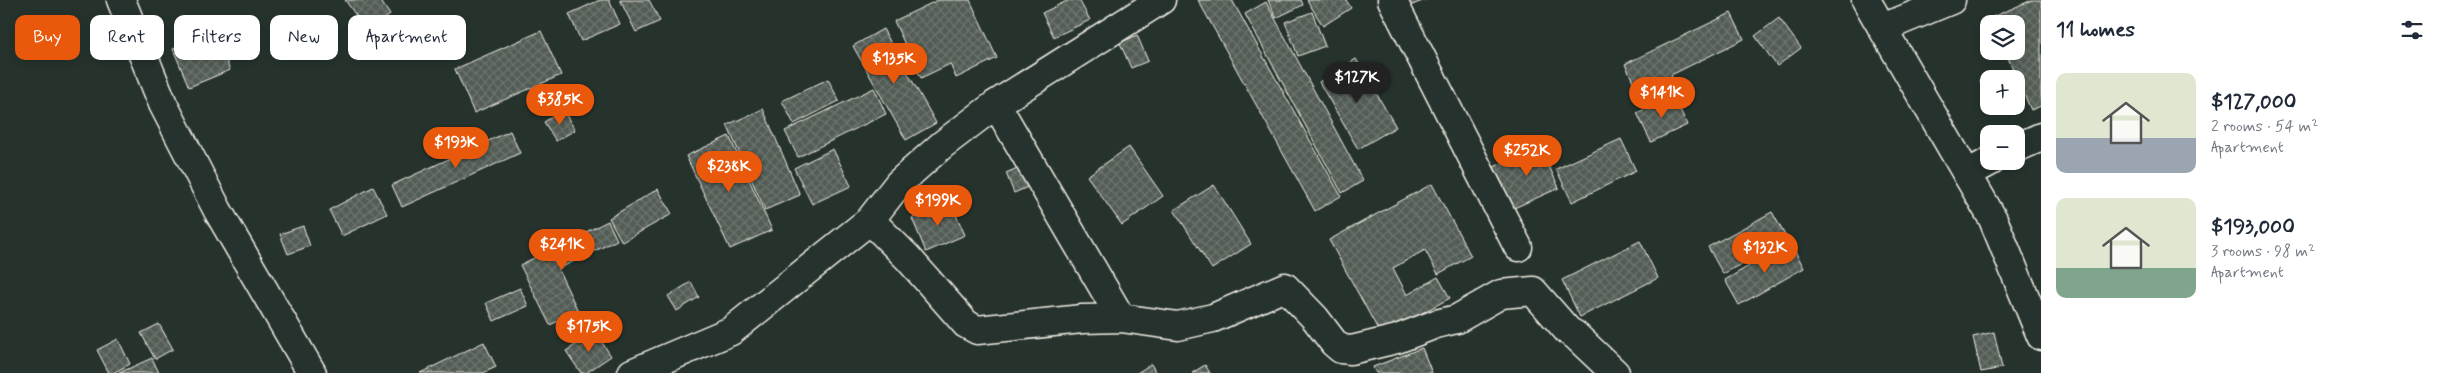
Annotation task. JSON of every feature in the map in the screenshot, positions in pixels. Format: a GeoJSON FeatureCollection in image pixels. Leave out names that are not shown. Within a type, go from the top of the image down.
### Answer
{"type":"FeatureCollection","features":[{"type":"Feature","properties":{"kind":"street"},"geometry":{"type":"LineString","coordinates":[[121,0],[163,104],[218,211],[312,373]]}},
{"type":"Feature","properties":{"kind":"street"},"geometry":{"type":"LineString","coordinates":[[632,373],[730,331],[870,220],[898,183],[942,144],[996,104],[1162,0]]}},
{"type":"Feature","properties":{"kind":"street"},"geometry":{"type":"LineString","coordinates":[[1392,0],[1518,247]]}},
{"type":"Feature","properties":{"kind":"street"},"geometry":{"type":"LineString","coordinates":[[1866,0],[1993,219],[2041,336]]}},
{"type":"Feature","properties":{"kind":"street"},"geometry":{"type":"LineString","coordinates":[[1883,28],[1951,0]]}},
{"type":"Feature","properties":{"kind":"street"},"geometry":{"type":"LineString","coordinates":[[996,104],[1121,318]]}},
{"type":"Feature","properties":{"kind":"street"},"geometry":{"type":"LineString","coordinates":[[2025,144],[2041,137]]}},
{"type":"Feature","properties":{"kind":"street"},"geometry":{"type":"LineString","coordinates":[[1967,174],[1980,167]]}},
{"type":"Feature","properties":{"kind":"street"},"geometry":{"type":"LineString","coordinates":[[870,220],[908,258],[966,324],[977,330],[1082,319],[1121,318],[1178,326],[1213,318],[1285,287],[1315,318],[1334,343],[1341,349],[1351,350],[1397,339],[1436,324],[1457,319],[1501,294],[1533,291],[1568,332],[1575,335],[1615,373]]}},
{"type":"Feature","properties":{"kind":"building"},"geometry":{"type":"Polygon","coordinates":[[[345,0],[380,0],[390,15],[356,15],[345,0]]]}},
{"type":"Feature","properties":{"kind":"building"},"geometry":{"type":"Polygon","coordinates":[[[600,0],[609,0],[620,24],[581,41],[569,14],[600,0]]]}},
{"type":"Feature","properties":{"kind":"building"},"geometry":{"type":"Polygon","coordinates":[[[620,0],[649,0],[660,21],[636,32],[620,0]]]}},
{"type":"Feature","properties":{"kind":"building"},"geometry":{"type":"Polygon","coordinates":[[[938,0],[970,0],[997,58],[956,78],[950,64],[921,78],[894,21],[938,0]]]}},
{"type":"Feature","properties":{"kind":"building"},"geometry":{"type":"Polygon","coordinates":[[[1069,0],[1079,0],[1090,20],[1054,37],[1042,13],[1069,0]]]}},
{"type":"Feature","properties":{"kind":"building"},"geometry":{"type":"Polygon","coordinates":[[[1198,0],[1232,0],[1341,196],[1315,211],[1198,0]]]}},
{"type":"Feature","properties":{"kind":"building"},"geometry":{"type":"Polygon","coordinates":[[[1268,0],[1301,0],[1303,5],[1276,18],[1268,0]]]}},
{"type":"Feature","properties":{"kind":"building"},"geometry":{"type":"Polygon","coordinates":[[[1307,0],[1346,0],[1351,8],[1323,26],[1307,0]]]}},
{"type":"Feature","properties":{"kind":"building"},"geometry":{"type":"Polygon","coordinates":[[[1399,0],[1425,0],[1402,9],[1399,0]]]}},
{"type":"Feature","properties":{"kind":"building"},"geometry":{"type":"Polygon","coordinates":[[[2032,0],[2041,0],[2041,106],[2031,110],[2025,96],[2025,70],[2013,70],[2009,60],[2025,60],[2025,15],[1997,15],[2032,0]]]}},
{"type":"Feature","properties":{"kind":"building"},"geometry":{"type":"Polygon","coordinates":[[[1266,2],[1363,181],[1342,193],[1245,14],[1266,2]]]}},
{"type":"Feature","properties":{"kind":"building"},"geometry":{"type":"Polygon","coordinates":[[[1312,12],[1325,46],[1298,56],[1285,22],[1312,12]]]}},
{"type":"Feature","properties":{"kind":"building"},"geometry":{"type":"Polygon","coordinates":[[[1731,13],[1744,39],[1671,75],[1678,91],[1645,107],[1625,64],[1731,13]]]}},
{"type":"Feature","properties":{"kind":"building"},"geometry":{"type":"Polygon","coordinates":[[[1779,18],[1801,48],[1777,66],[1755,36],[1779,18]]]}},
{"type":"Feature","properties":{"kind":"building"},"geometry":{"type":"Polygon","coordinates":[[[883,29],[936,123],[906,140],[853,46],[883,29]]]}},
{"type":"Feature","properties":{"kind":"building"},"geometry":{"type":"Polygon","coordinates":[[[541,31],[561,75],[474,113],[455,69],[541,31]]]}},
{"type":"Feature","properties":{"kind":"building"},"geometry":{"type":"Polygon","coordinates":[[[1137,35],[1148,61],[1131,68],[1120,43],[1137,35]]]}},
{"type":"Feature","properties":{"kind":"building"},"geometry":{"type":"Polygon","coordinates":[[[1356,59],[1396,127],[1358,149],[1319,82],[1356,59]]]}},
{"type":"Feature","properties":{"kind":"building"},"geometry":{"type":"Polygon","coordinates":[[[178,60],[226,60],[230,70],[189,87],[178,60]]]}},
{"type":"Feature","properties":{"kind":"building"},"geometry":{"type":"Polygon","coordinates":[[[828,79],[839,101],[794,124],[782,101],[828,79]]]}},
{"type":"Feature","properties":{"kind":"building"},"geometry":{"type":"Polygon","coordinates":[[[874,88],[886,114],[798,157],[785,131],[874,88]]]}},
{"type":"Feature","properties":{"kind":"building"},"geometry":{"type":"Polygon","coordinates":[[[1674,96],[1687,125],[1651,142],[1637,113],[1674,96]]]}},
{"type":"Feature","properties":{"kind":"building"},"geometry":{"type":"Polygon","coordinates":[[[763,109],[800,195],[765,210],[727,125],[763,109]]]}},
{"type":"Feature","properties":{"kind":"building"},"geometry":{"type":"Polygon","coordinates":[[[563,110],[575,130],[556,141],[544,122],[563,110]]]}},
{"type":"Feature","properties":{"kind":"building"},"geometry":{"type":"Polygon","coordinates":[[[510,131],[520,153],[402,207],[392,185],[510,131]]]}},
{"type":"Feature","properties":{"kind":"building"},"geometry":{"type":"Polygon","coordinates":[[[729,136],[772,230],[730,249],[686,156],[729,136]]]}},
{"type":"Feature","properties":{"kind":"building"},"geometry":{"type":"Polygon","coordinates":[[[1621,139],[1636,171],[1572,202],[1556,169],[1621,139]]]}},
{"type":"Feature","properties":{"kind":"building"},"geometry":{"type":"Polygon","coordinates":[[[1540,146],[1559,188],[1514,208],[1494,167],[1540,146]]]}},
{"type":"Feature","properties":{"kind":"building"},"geometry":{"type":"Polygon","coordinates":[[[1129,147],[1163,196],[1122,225],[1087,176],[1129,147]]]}},
{"type":"Feature","properties":{"kind":"building"},"geometry":{"type":"Polygon","coordinates":[[[833,149],[851,186],[812,204],[794,168],[833,149]]]}},
{"type":"Feature","properties":{"kind":"building"},"geometry":{"type":"Polygon","coordinates":[[[1022,166],[1030,186],[1014,193],[1006,173],[1022,166]]]}},
{"type":"Feature","properties":{"kind":"building"},"geometry":{"type":"Polygon","coordinates":[[[1432,184],[1471,256],[1438,274],[1425,250],[1393,268],[1407,295],[1438,277],[1450,298],[1381,335],[1329,240],[1432,184]]]}},
{"type":"Feature","properties":{"kind":"building"},"geometry":{"type":"Polygon","coordinates":[[[1214,185],[1251,244],[1212,269],[1174,210],[1214,185]]]}},
{"type":"Feature","properties":{"kind":"building"},"geometry":{"type":"Polygon","coordinates":[[[373,187],[387,214],[342,236],[329,210],[373,187]]]}},
{"type":"Feature","properties":{"kind":"building"},"geometry":{"type":"Polygon","coordinates":[[[658,189],[672,214],[622,242],[609,218],[658,189]]]}},
{"type":"Feature","properties":{"kind":"building"},"geometry":{"type":"Polygon","coordinates":[[[950,201],[965,235],[926,252],[912,218],[950,201]]]}},
{"type":"Feature","properties":{"kind":"building"},"geometry":{"type":"Polygon","coordinates":[[[1772,212],[1787,239],[1723,274],[1708,247],[1772,212]]]}},
{"type":"Feature","properties":{"kind":"building"},"geometry":{"type":"Polygon","coordinates":[[[608,221],[617,240],[558,269],[578,311],[550,325],[520,265],[608,221]]]}},
{"type":"Feature","properties":{"kind":"building"},"geometry":{"type":"Polygon","coordinates":[[[303,226],[310,246],[288,254],[280,234],[303,226]]]}},
{"type":"Feature","properties":{"kind":"building"},"geometry":{"type":"Polygon","coordinates":[[[1640,241],[1658,278],[1580,317],[1562,280],[1640,241]]]}},
{"type":"Feature","properties":{"kind":"building"},"geometry":{"type":"Polygon","coordinates":[[[1790,242],[1804,268],[1739,305],[1725,280],[1790,242]]]}},
{"type":"Feature","properties":{"kind":"building"},"geometry":{"type":"Polygon","coordinates":[[[691,282],[699,297],[677,311],[668,296],[691,282]]]}},
{"type":"Feature","properties":{"kind":"building"},"geometry":{"type":"Polygon","coordinates":[[[520,288],[528,306],[494,321],[486,303],[520,288]]]}},
{"type":"Feature","properties":{"kind":"building"},"geometry":{"type":"Polygon","coordinates":[[[159,324],[173,349],[155,359],[141,333],[159,324]]]}},
{"type":"Feature","properties":{"kind":"building"},"geometry":{"type":"Polygon","coordinates":[[[595,332],[611,356],[586,373],[581,373],[566,351],[595,332]]]}},
{"type":"Feature","properties":{"kind":"building"},"geometry":{"type":"Polygon","coordinates":[[[1994,332],[2002,368],[1981,372],[1973,337],[1994,332]]]}},
{"type":"Feature","properties":{"kind":"building"},"geometry":{"type":"Polygon","coordinates":[[[118,339],[130,364],[113,373],[109,373],[97,350],[118,339]]]}},
{"type":"Feature","properties":{"kind":"building"},"geometry":{"type":"Polygon","coordinates":[[[484,342],[496,367],[483,373],[420,373],[484,342]]]}},
{"type":"Feature","properties":{"kind":"building"},"geometry":{"type":"Polygon","coordinates":[[[1422,348],[1432,373],[1376,373],[1373,367],[1422,348]]]}},
{"type":"Feature","properties":{"kind":"building"},"geometry":{"type":"Polygon","coordinates":[[[152,358],[159,373],[119,373],[152,358]]]}},
{"type":"Feature","properties":{"kind":"building"},"geometry":{"type":"Polygon","coordinates":[[[1151,364],[1156,373],[1137,373],[1151,364]]]}},
{"type":"Feature","properties":{"kind":"building"},"geometry":{"type":"Polygon","coordinates":[[[1205,365],[1210,373],[1192,373],[1205,365]]]}}]}
